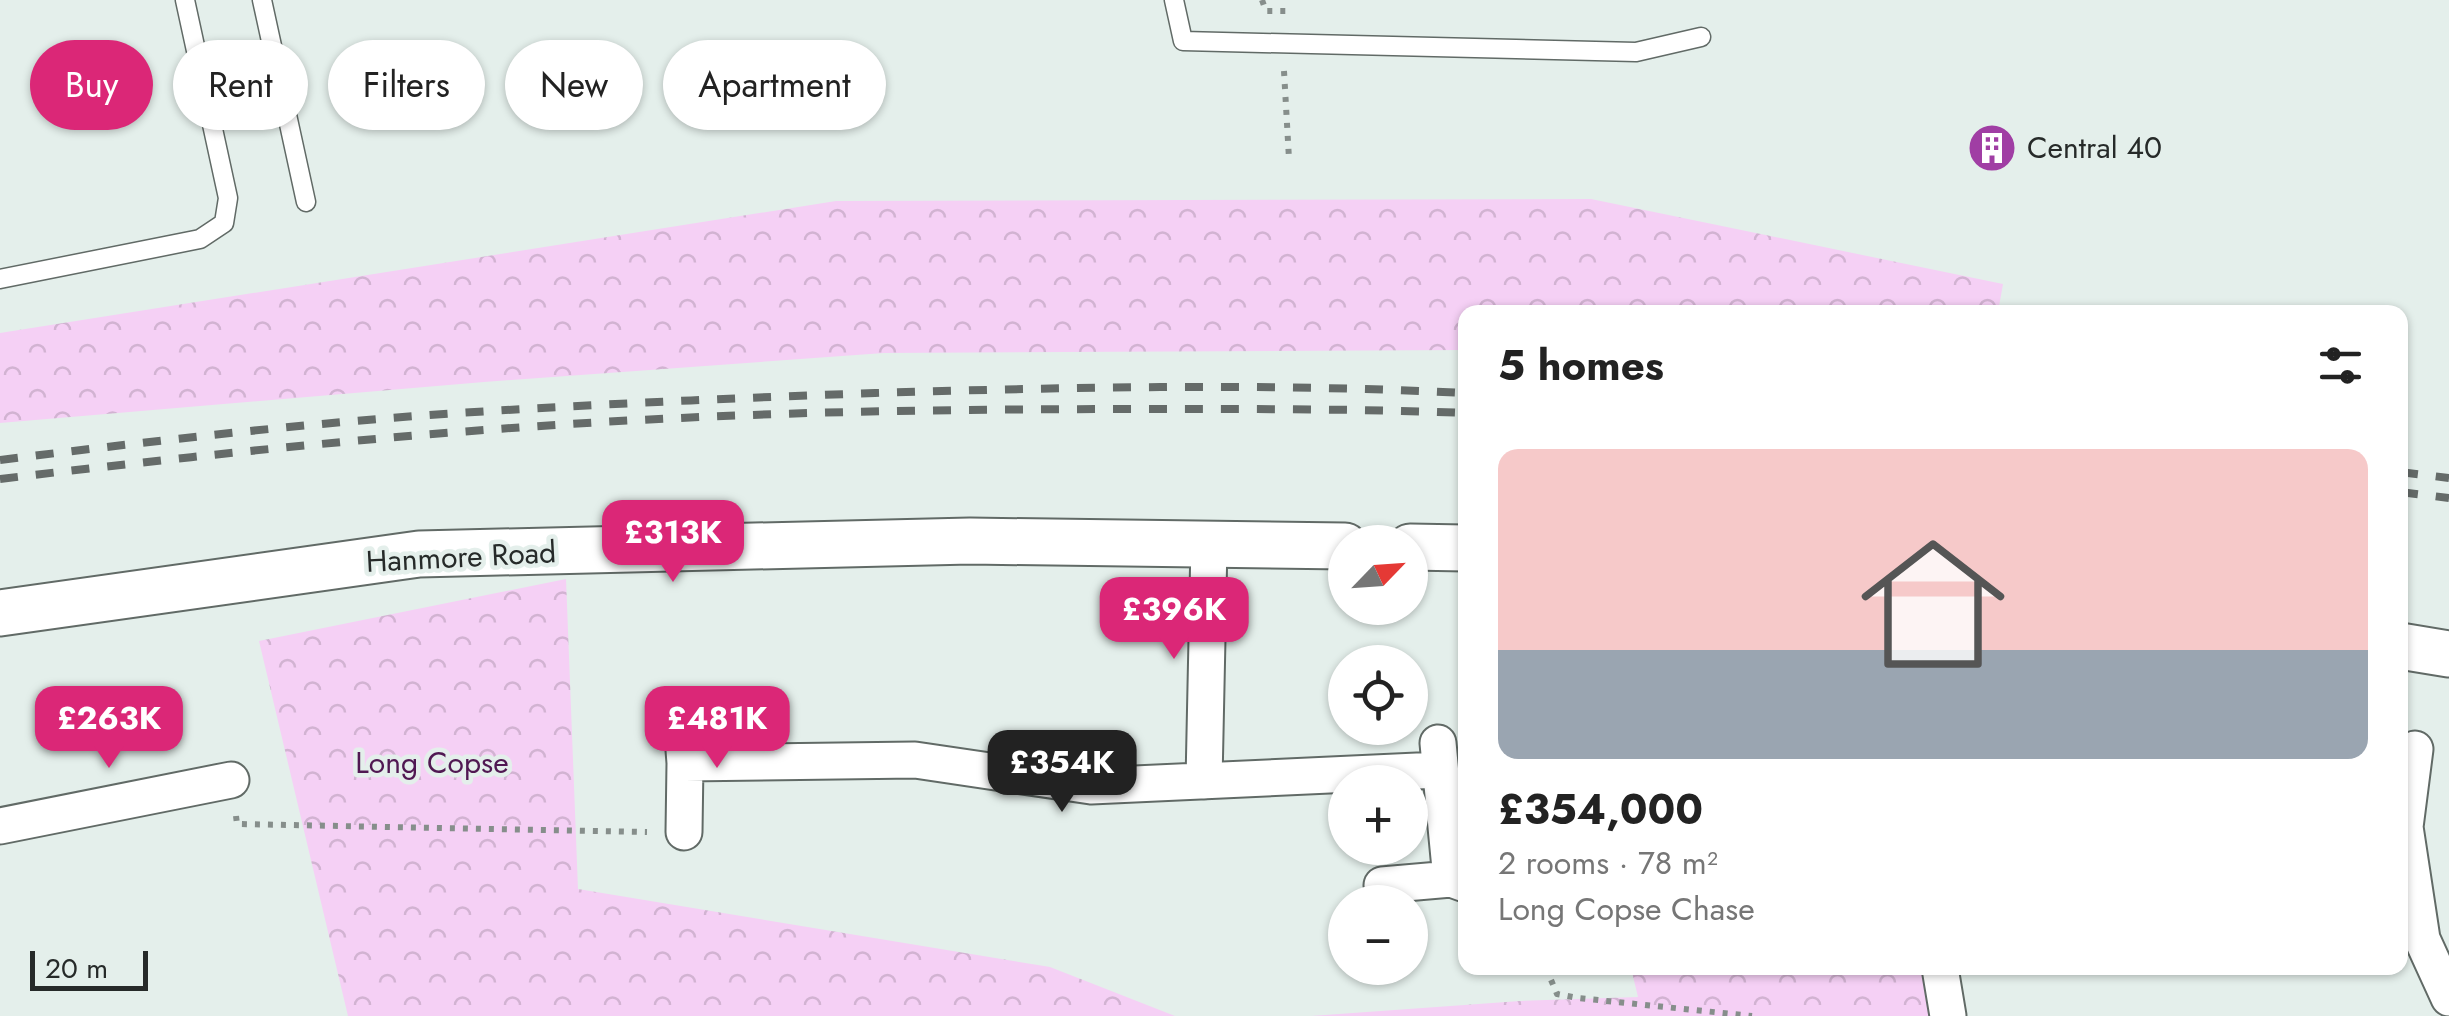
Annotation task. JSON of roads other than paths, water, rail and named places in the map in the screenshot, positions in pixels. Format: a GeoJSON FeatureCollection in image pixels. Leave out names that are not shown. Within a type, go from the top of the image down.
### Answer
{"type":"FeatureCollection","features":[{"type":"Feature","properties":{"kind":"street","name":"Hanmore Road"},"geometry":{"type":"LineString","coordinates":[[0,613],[419,554],[970,541],[1328,546]]}},
{"type":"Feature","properties":{"kind":"street"},"geometry":{"type":"LineString","coordinates":[[1204,780],[1209,544]]}},
{"type":"Feature","properties":{"kind":"street"},"geometry":{"type":"LineString","coordinates":[[1428,547],[1458,548]]}},
{"type":"Feature","properties":{"kind":"street"},"geometry":{"type":"LineString","coordinates":[[2408,647],[2449,654]]}},
{"type":"Feature","properties":{"kind":"street"},"geometry":{"type":"LineString","coordinates":[[681,711],[684,832]]}},
{"type":"Feature","properties":{"kind":"street"},"geometry":{"type":"LineString","coordinates":[[2408,791],[2415,749]]}},
{"type":"Feature","properties":{"kind":"street"},"geometry":{"type":"LineString","coordinates":[[685,763],[916,760],[1091,786],[1204,780],[1439,756],[1458,882],[1382,885]]}},
{"type":"Feature","properties":{"kind":"street"},"geometry":{"type":"LineString","coordinates":[[0,826],[232,780]]}},
{"type":"Feature","properties":{"kind":"street"},"geometry":{"type":"LineString","coordinates":[[2408,861],[2422,939],[2449,998]]}},
{"type":"Feature","properties":{"kind":"street"},"geometry":{"type":"LineString","coordinates":[[1941,975],[1948,1016]]}},
{"type":"Feature","properties":{"kind":"lane"},"geometry":{"type":"LineString","coordinates":[[0,279],[200,239],[224,224],[228,198],[185,0]]}},
{"type":"Feature","properties":{"kind":"lane"},"geometry":{"type":"LineString","coordinates":[[262,0],[306,202]]}},
{"type":"Feature","properties":{"kind":"lane"},"geometry":{"type":"LineString","coordinates":[[1174,0],[1183,41],[1636,52],[1700,37]]}},
{"type":"Feature","properties":{"kind":"railway"},"geometry":{"type":"LineString","coordinates":[[0,460],[344,422],[667,402],[1096,388],[1458,393]]}},
{"type":"Feature","properties":{"kind":"railway"},"geometry":{"type":"LineString","coordinates":[[0,479],[350,441],[701,417],[1053,409],[1458,413]]}},
{"type":"Feature","properties":{"kind":"railway"},"geometry":{"type":"LineString","coordinates":[[2408,473],[2449,478]]}},
{"type":"Feature","properties":{"kind":"railway"},"geometry":{"type":"LineString","coordinates":[[2408,493],[2449,498]]}},
{"type":"Feature","properties":{"kind":"place","name":"Central 40"},"geometry":{"type":"Point","coordinates":[1992,148]}},
{"type":"Feature","properties":{"kind":"park label","name":"Long Copse"},"geometry":{"type":"Point","coordinates":[432,763]}}]}
